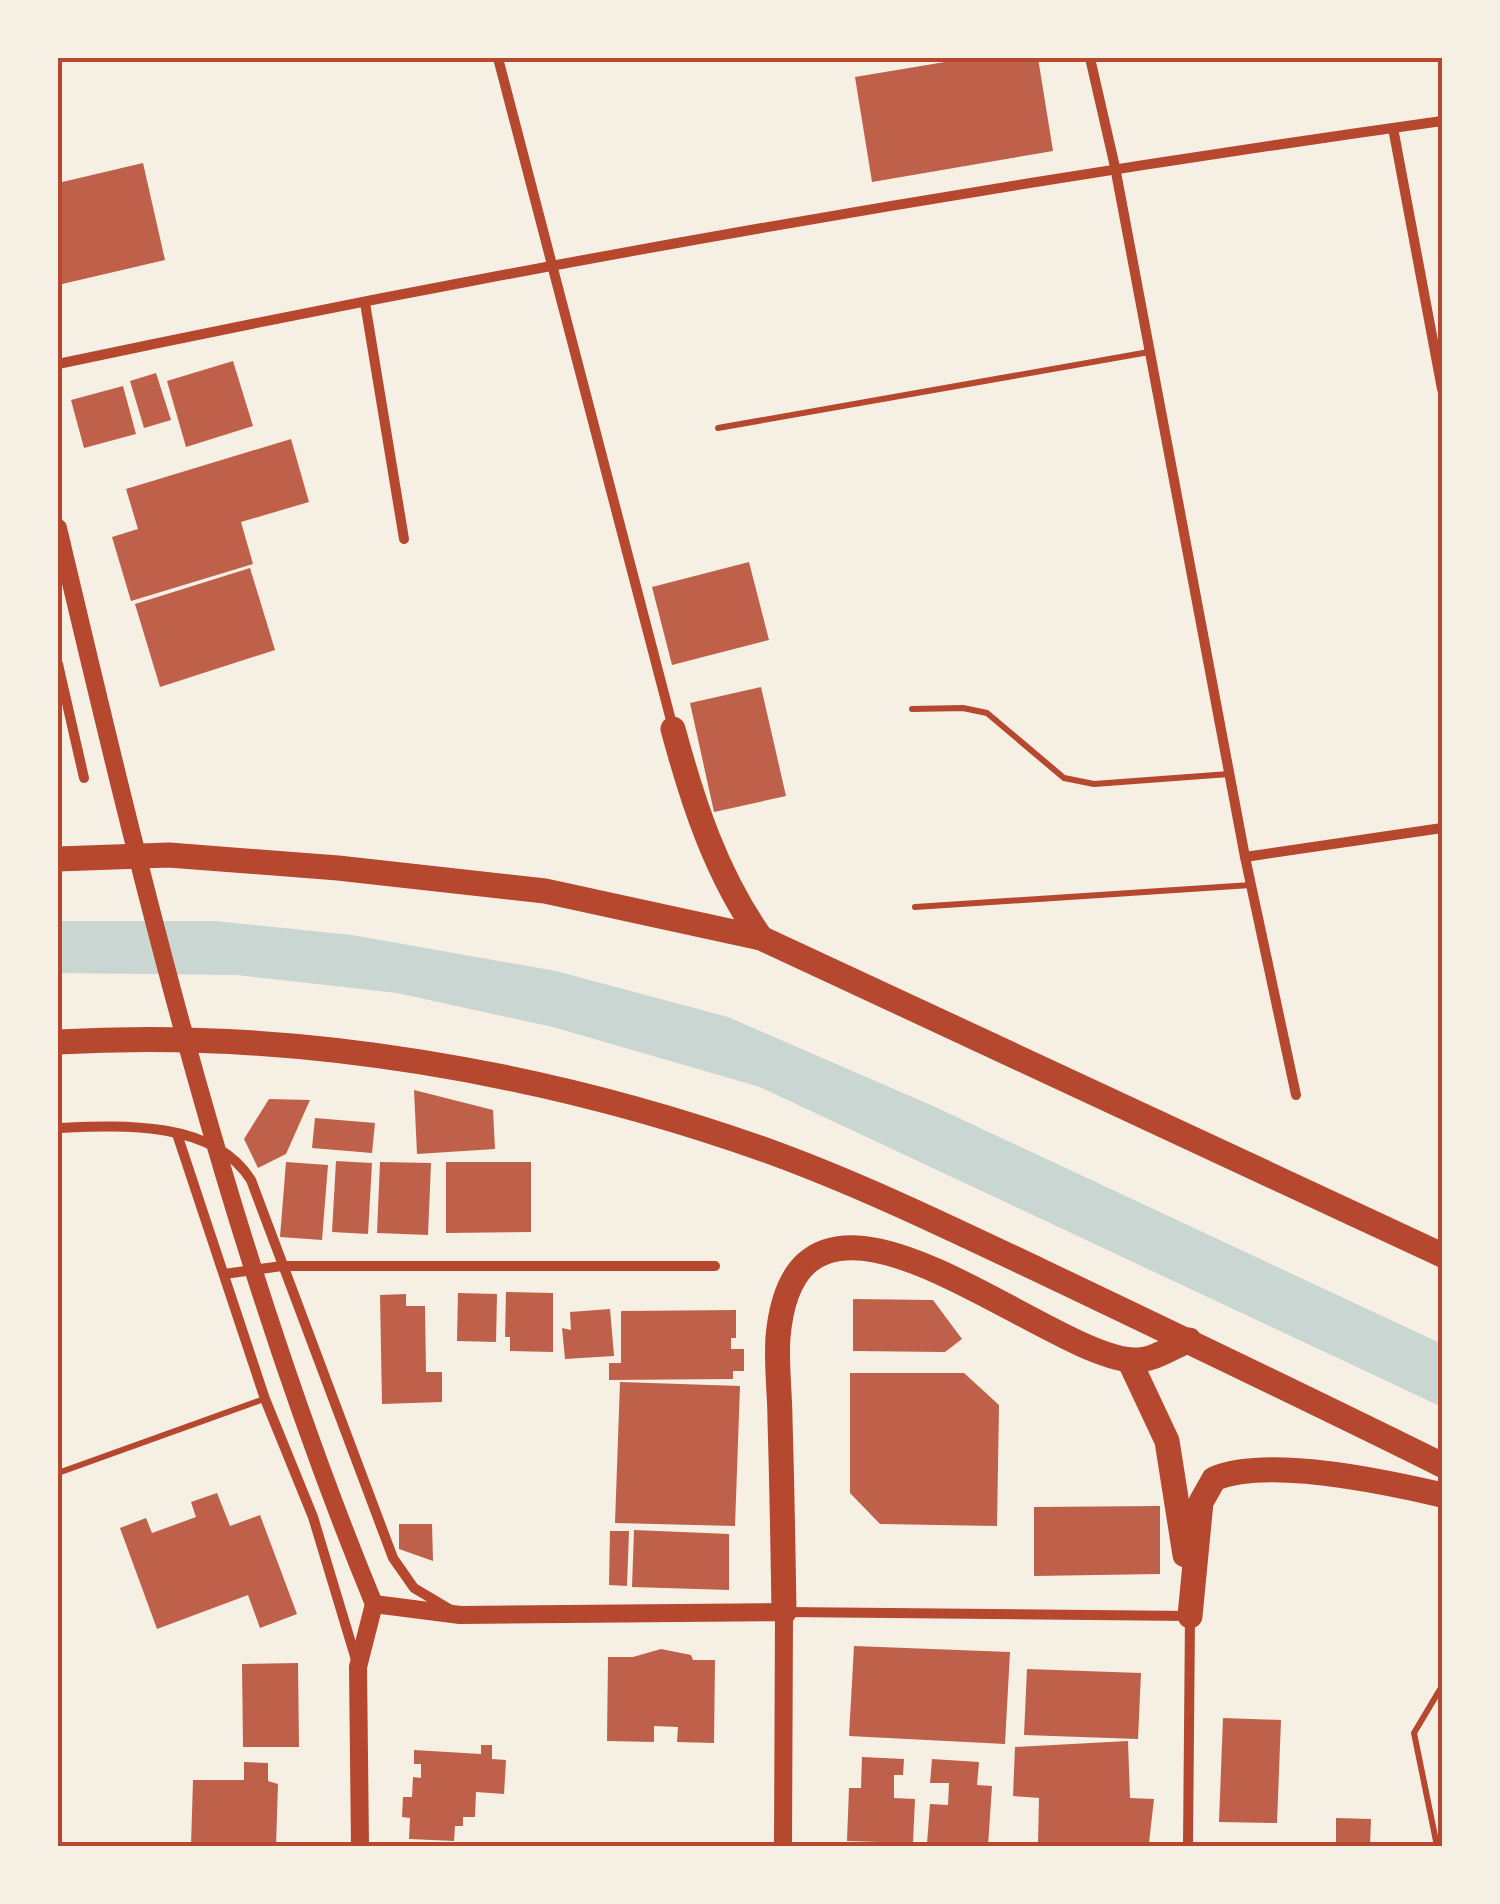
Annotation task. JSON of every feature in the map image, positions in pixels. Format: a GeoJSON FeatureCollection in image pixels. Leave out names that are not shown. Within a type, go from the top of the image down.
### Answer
{"type":"FeatureCollection","features":[{"type":"Feature","properties":{"kind":"highway"},"geometry":{"type":"LineString","coordinates":[[673,728],[709,843],[736,903],[761,938]]}},
{"type":"Feature","properties":{"kind":"highway"},"geometry":{"type":"LineString","coordinates":[[58,859],[169,854],[545,891],[761,938],[1442,1255]]}},
{"type":"Feature","properties":{"kind":"highway"},"geometry":{"type":"LineString","coordinates":[[58,1042],[193,1043],[362,1054],[544,1086],[769,1152],[964,1232],[1442,1465]]}},
{"type":"Feature","properties":{"kind":"highway"},"geometry":{"type":"LineString","coordinates":[[784,1612],[778,1336],[792,1283],[810,1257],[828,1250],[886,1252],[951,1275],[1089,1347],[1129,1360],[1148,1360],[1189,1340]]}},
{"type":"Feature","properties":{"kind":"highway"},"geometry":{"type":"LineString","coordinates":[[1129,1360],[1167,1441],[1182,1515],[1190,1616]]}},
{"type":"Feature","properties":{"kind":"highway"},"geometry":{"type":"LineString","coordinates":[[1190,1616],[1202,1502],[1214,1479],[1246,1470],[1305,1474],[1442,1495]]}},
{"type":"Feature","properties":{"kind":"street"},"geometry":{"type":"LineString","coordinates":[[498,58],[673,728]]}},
{"type":"Feature","properties":{"kind":"street"},"geometry":{"type":"LineString","coordinates":[[1090,58],[1116,166],[1244,857],[1296,1095]]}},
{"type":"Feature","properties":{"kind":"street"},"geometry":{"type":"LineString","coordinates":[[58,364],[554,265],[1116,166],[1442,121]]}},
{"type":"Feature","properties":{"kind":"street"},"geometry":{"type":"LineString","coordinates":[[1392,128],[1442,390]]}},
{"type":"Feature","properties":{"kind":"street"},"geometry":{"type":"LineString","coordinates":[[365,303],[404,539]]}},
{"type":"Feature","properties":{"kind":"street"},"geometry":{"type":"LineString","coordinates":[[58,528],[144,879],[248,1264],[374,1604],[358,1667],[360,1846]]}},
{"type":"Feature","properties":{"kind":"street"},"geometry":{"type":"LineString","coordinates":[[58,664],[84,778]]}},
{"type":"Feature","properties":{"kind":"street"},"geometry":{"type":"LineString","coordinates":[[1244,857],[1442,828]]}},
{"type":"Feature","properties":{"kind":"street"},"geometry":{"type":"LineString","coordinates":[[58,1128],[118,1126],[177,1134],[230,1153],[241,1164],[401,1574],[414,1588],[460,1615]]}},
{"type":"Feature","properties":{"kind":"street"},"geometry":{"type":"LineString","coordinates":[[177,1134],[265,1399],[313,1517],[358,1667]]}},
{"type":"Feature","properties":{"kind":"street"},"geometry":{"type":"LineString","coordinates":[[224,1274],[282,1266],[715,1266]]}},
{"type":"Feature","properties":{"kind":"street"},"geometry":{"type":"LineString","coordinates":[[374,1604],[460,1615],[784,1612],[1190,1616],[1188,1846]]}},
{"type":"Feature","properties":{"kind":"street"},"geometry":{"type":"LineString","coordinates":[[783,1846],[784,1612]]}},
{"type":"Feature","properties":{"kind":"lane"},"geometry":{"type":"LineString","coordinates":[[718,428],[1149,352]]}},
{"type":"Feature","properties":{"kind":"lane"},"geometry":{"type":"LineString","coordinates":[[912,709],[963,708],[987,713],[1064,778],[1094,784],[1229,774]]}},
{"type":"Feature","properties":{"kind":"lane"},"geometry":{"type":"LineString","coordinates":[[915,907],[1251,885]]}},
{"type":"Feature","properties":{"kind":"lane"},"geometry":{"type":"LineString","coordinates":[[58,1473],[265,1399]]}},
{"type":"Feature","properties":{"kind":"lane"},"geometry":{"type":"LineString","coordinates":[[1437,1846],[1414,1734],[1442,1686]]}},
{"type":"Feature","properties":{"kind":"shaded area"},"geometry":{"type":"Polygon","coordinates":[[[58,921],[215,921],[352,935],[556,971],[728,1017],[933,1106],[1442,1344],[1442,1407],[760,1087],[553,1027],[397,993],[237,975],[58,973],[58,921]]]}},
{"type":"Feature","properties":{"kind":"building"},"geometry":{"type":"Polygon","coordinates":[[[969,58],[1038,58],[1053,151],[872,182],[855,77],[969,58]]]}},
{"type":"Feature","properties":{"kind":"building"},"geometry":{"type":"Polygon","coordinates":[[[143,163],[165,260],[58,285],[58,183],[143,163]]]}},
{"type":"Feature","properties":{"kind":"building"},"geometry":{"type":"Polygon","coordinates":[[[233,361],[253,426],[186,447],[167,381],[233,361]]]}},
{"type":"Feature","properties":{"kind":"building"},"geometry":{"type":"Polygon","coordinates":[[[156,373],[171,420],[144,428],[130,381],[156,373]]]}},
{"type":"Feature","properties":{"kind":"building"},"geometry":{"type":"Polygon","coordinates":[[[123,386],[136,434],[84,448],[71,400],[123,386]]]}},
{"type":"Feature","properties":{"kind":"building"},"geometry":{"type":"Polygon","coordinates":[[[291,439],[309,502],[241,522],[253,564],[131,601],[112,537],[138,529],[126,489],[291,439]]]}},
{"type":"Feature","properties":{"kind":"building"},"geometry":{"type":"Polygon","coordinates":[[[749,562],[769,640],[672,665],[652,587],[749,562]]]}},
{"type":"Feature","properties":{"kind":"building"},"geometry":{"type":"Polygon","coordinates":[[[250,568],[275,650],[160,687],[135,604],[250,568]]]}},
{"type":"Feature","properties":{"kind":"building"},"geometry":{"type":"Polygon","coordinates":[[[761,687],[786,796],[714,812],[690,703],[761,687]]]}},
{"type":"Feature","properties":{"kind":"building"},"geometry":{"type":"Polygon","coordinates":[[[414,1090],[493,1110],[495,1149],[417,1154],[414,1090]]]}},
{"type":"Feature","properties":{"kind":"building"},"geometry":{"type":"Polygon","coordinates":[[[269,1099],[310,1100],[286,1154],[258,1168],[244,1139],[269,1099]]]}},
{"type":"Feature","properties":{"kind":"building"},"geometry":{"type":"Polygon","coordinates":[[[315,1118],[375,1123],[372,1153],[312,1148],[315,1118]]]}},
{"type":"Feature","properties":{"kind":"building"},"geometry":{"type":"Polygon","coordinates":[[[336,1161],[372,1163],[368,1234],[332,1232],[336,1161]]]}},
{"type":"Feature","properties":{"kind":"building"},"geometry":{"type":"Polygon","coordinates":[[[286,1162],[328,1165],[322,1240],[280,1237],[286,1162]]]}},
{"type":"Feature","properties":{"kind":"building"},"geometry":{"type":"Polygon","coordinates":[[[380,1162],[431,1163],[428,1235],[377,1233],[380,1162]]]}},
{"type":"Feature","properties":{"kind":"building"},"geometry":{"type":"Polygon","coordinates":[[[446,1162],[531,1162],[531,1232],[446,1233],[446,1162]]]}},
{"type":"Feature","properties":{"kind":"building"},"geometry":{"type":"Polygon","coordinates":[[[506,1292],[553,1293],[553,1352],[510,1351],[510,1337],[505,1337],[506,1292]]]}},
{"type":"Feature","properties":{"kind":"building"},"geometry":{"type":"Polygon","coordinates":[[[458,1293],[497,1294],[496,1342],[457,1341],[458,1293]]]}},
{"type":"Feature","properties":{"kind":"building"},"geometry":{"type":"Polygon","coordinates":[[[406,1294],[406,1306],[425,1306],[426,1372],[442,1372],[442,1402],[382,1404],[380,1295],[406,1294]]]}},
{"type":"Feature","properties":{"kind":"building"},"geometry":{"type":"Polygon","coordinates":[[[853,1299],[933,1300],[962,1339],[945,1352],[853,1351],[853,1299]]]}},
{"type":"Feature","properties":{"kind":"building"},"geometry":{"type":"Polygon","coordinates":[[[610,1309],[614,1356],[565,1359],[562,1328],[571,1330],[570,1312],[610,1309]]]}},
{"type":"Feature","properties":{"kind":"building"},"geometry":{"type":"Polygon","coordinates":[[[736,1310],[736,1338],[731,1338],[731,1349],[744,1349],[744,1371],[733,1371],[733,1379],[609,1380],[609,1363],[621,1363],[621,1311],[736,1310]]]}},
{"type":"Feature","properties":{"kind":"building"},"geometry":{"type":"Polygon","coordinates":[[[850,1373],[964,1373],[999,1405],[997,1526],[880,1524],[850,1493],[850,1373]]]}},
{"type":"Feature","properties":{"kind":"building"},"geometry":{"type":"Polygon","coordinates":[[[620,1382],[740,1386],[735,1526],[615,1523],[620,1382]]]}},
{"type":"Feature","properties":{"kind":"building"},"geometry":{"type":"Polygon","coordinates":[[[217,1493],[230,1526],[260,1515],[297,1614],[260,1628],[248,1595],[157,1629],[120,1528],[146,1518],[152,1533],[196,1517],[191,1502],[217,1493]]]}},
{"type":"Feature","properties":{"kind":"building"},"geometry":{"type":"Polygon","coordinates":[[[1160,1506],[1160,1574],[1034,1576],[1034,1507],[1160,1506]]]}},
{"type":"Feature","properties":{"kind":"building"},"geometry":{"type":"Polygon","coordinates":[[[399,1524],[432,1524],[433,1561],[399,1549],[399,1524]]]}},
{"type":"Feature","properties":{"kind":"building"},"geometry":{"type":"Polygon","coordinates":[[[634,1530],[729,1534],[729,1590],[632,1587],[634,1530]]]}},
{"type":"Feature","properties":{"kind":"building"},"geometry":{"type":"Polygon","coordinates":[[[610,1531],[629,1531],[627,1586],[609,1585],[610,1531]]]}},
{"type":"Feature","properties":{"kind":"building"},"geometry":{"type":"Polygon","coordinates":[[[854,1646],[1010,1652],[1005,1744],[849,1736],[854,1646]]]}},
{"type":"Feature","properties":{"kind":"building"},"geometry":{"type":"Polygon","coordinates":[[[661,1649],[691,1655],[693,1660],[715,1660],[714,1743],[677,1742],[678,1727],[654,1726],[654,1742],[607,1741],[608,1657],[633,1657],[661,1649]]]}},
{"type":"Feature","properties":{"kind":"building"},"geometry":{"type":"Polygon","coordinates":[[[298,1663],[299,1747],[243,1747],[242,1664],[298,1663]]]}},
{"type":"Feature","properties":{"kind":"building"},"geometry":{"type":"Polygon","coordinates":[[[1027,1669],[1141,1673],[1138,1739],[1024,1735],[1027,1669]]]}},
{"type":"Feature","properties":{"kind":"building"},"geometry":{"type":"Polygon","coordinates":[[[1223,1718],[1281,1720],[1277,1823],[1219,1822],[1223,1718]]]}},
{"type":"Feature","properties":{"kind":"building"},"geometry":{"type":"Polygon","coordinates":[[[1128,1741],[1130,1798],[1154,1799],[1149,1843],[1038,1844],[1039,1798],[1013,1796],[1015,1747],[1128,1741]]]}},
{"type":"Feature","properties":{"kind":"building"},"geometry":{"type":"Polygon","coordinates":[[[481,1745],[492,1745],[492,1759],[506,1760],[504,1794],[476,1792],[475,1817],[463,1817],[463,1826],[455,1826],[454,1841],[409,1839],[410,1818],[402,1817],[403,1797],[412,1797],[413,1777],[421,1778],[421,1764],[414,1764],[414,1750],[481,1754],[481,1745]]]}},
{"type":"Feature","properties":{"kind":"building"},"geometry":{"type":"Polygon","coordinates":[[[862,1757],[904,1759],[903,1775],[894,1775],[894,1798],[915,1799],[913,1843],[847,1841],[849,1788],[861,1788],[862,1757]]]}},
{"type":"Feature","properties":{"kind":"building"},"geometry":{"type":"Polygon","coordinates":[[[932,1759],[979,1762],[977,1785],[992,1786],[988,1846],[927,1844],[930,1804],[948,1805],[949,1783],[930,1783],[932,1759]]]}},
{"type":"Feature","properties":{"kind":"building"},"geometry":{"type":"Polygon","coordinates":[[[244,1762],[268,1763],[268,1781],[278,1784],[276,1846],[191,1846],[193,1780],[244,1780],[244,1762]]]}},
{"type":"Feature","properties":{"kind":"building"},"geometry":{"type":"Polygon","coordinates":[[[1336,1818],[1371,1819],[1370,1846],[1336,1846],[1336,1818]]]}}]}
